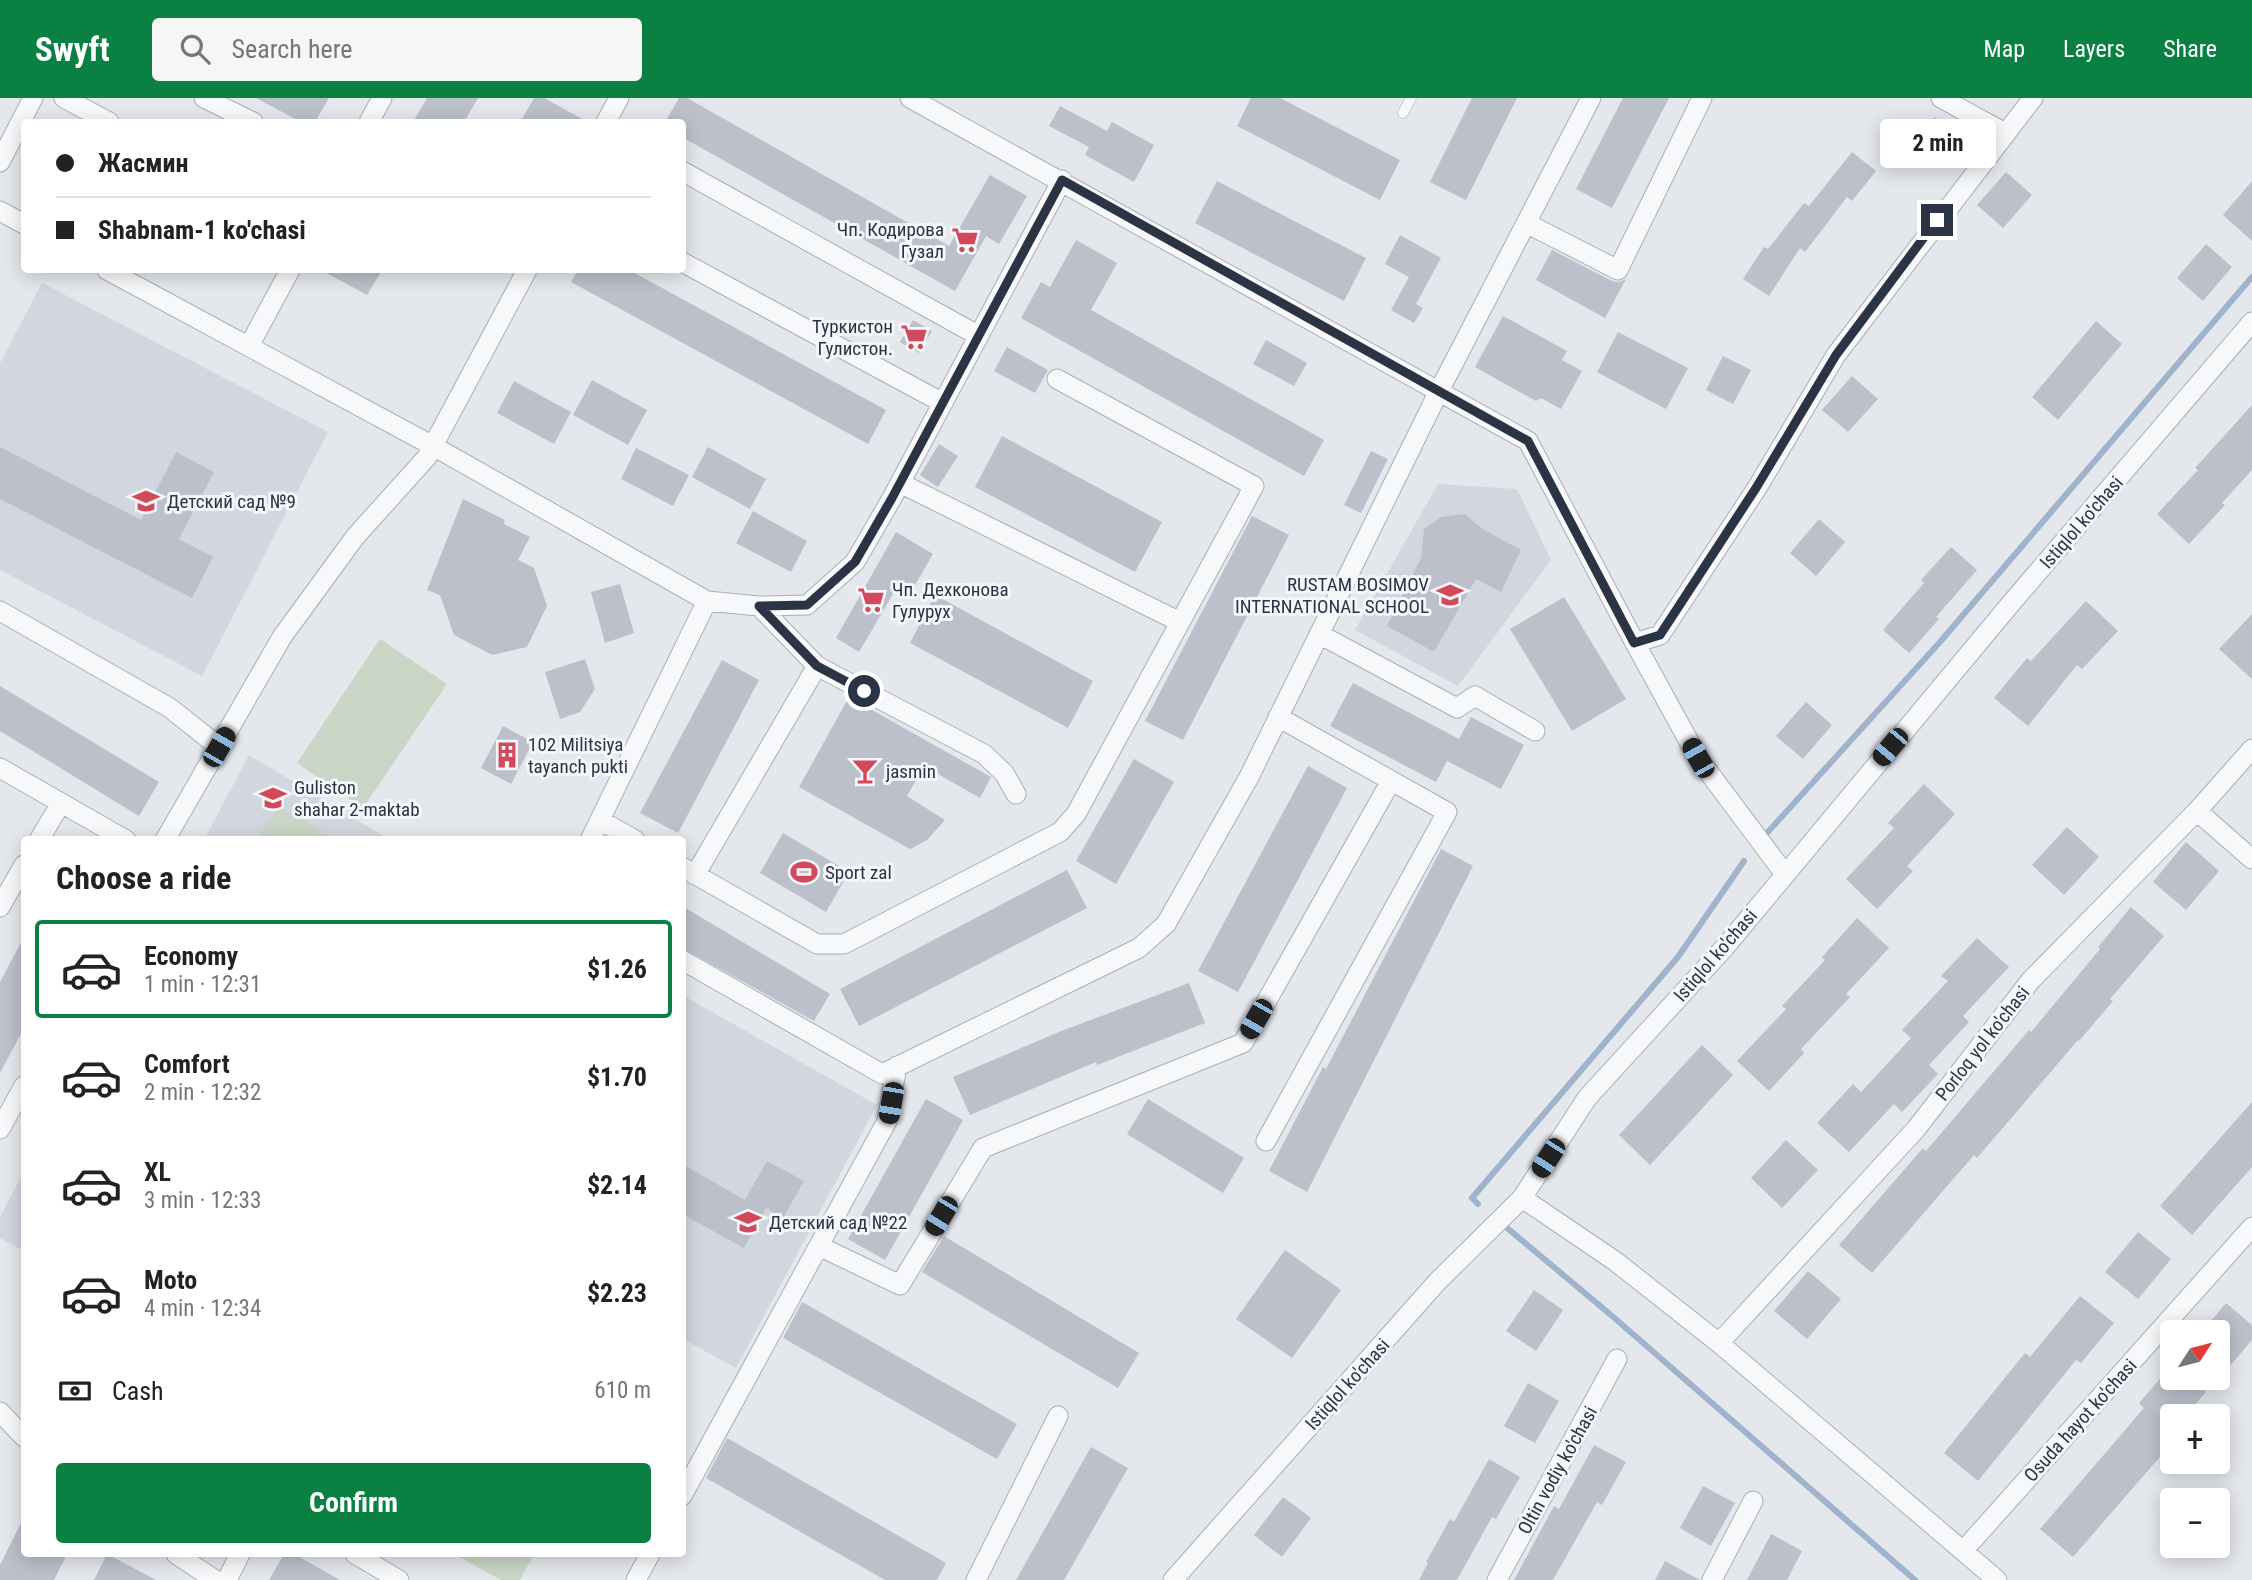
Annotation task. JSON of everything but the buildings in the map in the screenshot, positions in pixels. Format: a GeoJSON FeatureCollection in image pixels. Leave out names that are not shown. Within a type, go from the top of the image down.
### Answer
{"type":"FeatureCollection","features":[{"type":"Feature","properties":{"kind":"street"},"geometry":{"type":"LineString","coordinates":[[22,119],[33,98]]}},
{"type":"Feature","properties":{"kind":"street"},"geometry":{"type":"LineString","coordinates":[[64,98],[103,119]]}},
{"type":"Feature","properties":{"kind":"street"},"geometry":{"type":"LineString","coordinates":[[204,98],[247,119]]}},
{"type":"Feature","properties":{"kind":"street"},"geometry":{"type":"LineString","coordinates":[[371,119],[382,98]]}},
{"type":"Feature","properties":{"kind":"street"},"geometry":{"type":"LineString","coordinates":[[608,119],[618,98]]}},
{"type":"Feature","properties":{"kind":"street"},"geometry":{"type":"LineString","coordinates":[[910,98],[1528,441],[1698,758],[1784,873]]}},
{"type":"Feature","properties":{"kind":"street"},"geometry":{"type":"LineString","coordinates":[[686,962],[882,1074],[1139,948],[1166,924],[1249,777],[1439,391],[1591,98]]}},
{"type":"Feature","properties":{"kind":"street"},"geometry":{"type":"LineString","coordinates":[[1526,223],[1619,270],[1702,98]]}},
{"type":"Feature","properties":{"kind":"street"},"geometry":{"type":"LineString","coordinates":[[1941,98],[2005,133]]}},
{"type":"Feature","properties":{"kind":"street"},"geometry":{"type":"LineString","coordinates":[[1634,643],[1660,635],[1756,488],[1836,355],[2033,98]]}},
{"type":"Feature","properties":{"kind":"street"},"geometry":{"type":"LineString","coordinates":[[0,162],[21,121]]}},
{"type":"Feature","properties":{"kind":"street"},"geometry":{"type":"LineString","coordinates":[[686,173],[979,336]]}},
{"type":"Feature","properties":{"kind":"street"},"geometry":{"type":"LineString","coordinates":[[113,273],[433,446],[708,601],[759,606],[807,605],[855,562],[1062,180]]}},
{"type":"Feature","properties":{"kind":"street"},"geometry":{"type":"LineString","coordinates":[[0,211],[21,222]]}},
{"type":"Feature","properties":{"kind":"street"},"geometry":{"type":"LineString","coordinates":[[686,264],[943,402]]}},
{"type":"Feature","properties":{"kind":"street"},"geometry":{"type":"LineString","coordinates":[[249,346],[288,273]]}},
{"type":"Feature","properties":{"kind":"street"},"geometry":{"type":"LineString","coordinates":[[167,836],[282,637],[355,537],[427,457],[525,273]]}},
{"type":"Feature","properties":{"kind":"street","name":"Istiqlol ko'chasi"},"geometry":{"type":"LineString","coordinates":[[1173,1580],[1437,1282],[1522,1198],[1587,1098],[1725,947],[1784,873],[2252,322]]}},
{"type":"Feature","properties":{"kind":"street"},"geometry":{"type":"LineString","coordinates":[[817,666],[689,871],[817,944],[844,944],[1060,832],[1076,814],[1254,486],[1057,379]]}},
{"type":"Feature","properties":{"kind":"street"},"geometry":{"type":"LineString","coordinates":[[900,483],[1180,622]]}},
{"type":"Feature","properties":{"kind":"street"},"geometry":{"type":"LineString","coordinates":[[592,836],[708,601]]}},
{"type":"Feature","properties":{"kind":"street"},"geometry":{"type":"LineString","coordinates":[[759,606],[817,666],[984,754],[1004,773],[1016,794]]}},
{"type":"Feature","properties":{"kind":"street"},"geometry":{"type":"LineString","coordinates":[[0,611],[170,708],[219,747]]}},
{"type":"Feature","properties":{"kind":"street"},"geometry":{"type":"LineString","coordinates":[[1319,634],[1457,708],[1475,696],[1535,731]]}},
{"type":"Feature","properties":{"kind":"street"},"geometry":{"type":"LineString","coordinates":[[1266,1141],[1447,813],[1278,717]]}},
{"type":"Feature","properties":{"kind":"street","name":"Porloq yol ko'chasi"},"geometry":{"type":"LineString","coordinates":[[1719,1343],[1916,1129],[2032,980],[2197,811],[2252,749]]}},
{"type":"Feature","properties":{"kind":"street"},"geometry":{"type":"LineString","coordinates":[[0,768],[119,836]]}},
{"type":"Feature","properties":{"kind":"street"},"geometry":{"type":"LineString","coordinates":[[819,1246],[900,1285],[983,1148],[1243,1043],[1391,781]]}},
{"type":"Feature","properties":{"kind":"street"},"geometry":{"type":"LineString","coordinates":[[41,836],[61,803]]}},
{"type":"Feature","properties":{"kind":"street"},"geometry":{"type":"LineString","coordinates":[[2197,811],[2252,859]]}},
{"type":"Feature","properties":{"kind":"street"},"geometry":{"type":"LineString","coordinates":[[600,820],[628,836]]}},
{"type":"Feature","properties":{"kind":"street"},"geometry":{"type":"LineString","coordinates":[[0,907],[21,870]]}},
{"type":"Feature","properties":{"kind":"street"},"geometry":{"type":"LineString","coordinates":[[686,1489],[887,1121],[897,1066]]}},
{"type":"Feature","properties":{"kind":"street"},"geometry":{"type":"LineString","coordinates":[[0,1129],[21,1091]]}},
{"type":"Feature","properties":{"kind":"street"},"geometry":{"type":"LineString","coordinates":[[1522,1198],[1615,1261],[1719,1343],[1997,1580]]}},
{"type":"Feature","properties":{"kind":"street","name":"Osuda hayot ko'chasi"},"geometry":{"type":"LineString","coordinates":[[1963,1551],[2252,1227]]}},
{"type":"Feature","properties":{"kind":"street","name":"Oltin vodiy ko'chasi"},"geometry":{"type":"LineString","coordinates":[[1497,1580],[1617,1359]]}},
{"type":"Feature","properties":{"kind":"street"},"geometry":{"type":"LineString","coordinates":[[0,1412],[21,1434]]}},
{"type":"Feature","properties":{"kind":"street"},"geometry":{"type":"LineString","coordinates":[[976,1580],[1058,1416]]}},
{"type":"Feature","properties":{"kind":"street"},"geometry":{"type":"LineString","coordinates":[[1712,1580],[1753,1501]]}},
{"type":"Feature","properties":{"kind":"street"},"geometry":{"type":"LineString","coordinates":[[180,1557],[215,1580]]}},
{"type":"Feature","properties":{"kind":"street"},"geometry":{"type":"LineString","coordinates":[[227,1580],[238,1557]]}},
{"type":"Feature","properties":{"kind":"street"},"geometry":{"type":"LineString","coordinates":[[636,1580],[648,1557]]}},
{"type":"Feature","properties":{"kind":"street"},"geometry":{"type":"LineString","coordinates":[[379,1560],[399,1580]]}},
{"type":"Feature","properties":{"kind":"lane"},"geometry":{"type":"LineString","coordinates":[[1403,113],[1411,98]]}},
{"type":"Feature","properties":{"kind":"shaded area","name":"Детский сад №9"},"geometry":{"type":"Polygon","coordinates":[[[42,283],[328,432],[202,676],[0,570],[0,363],[42,283]]]}},
{"type":"Feature","properties":{"kind":"shaded area","name":"RUSTAM BOSIMOV INTERNATIONAL SCHOOL"},"geometry":{"type":"Polygon","coordinates":[[[1438,484],[1517,489],[1551,560],[1458,686],[1355,630],[1438,484]]]}},
{"type":"Feature","properties":{"kind":"shaded area","name":"Guliston shahar 2-maktab"},"geometry":{"type":"Polygon","coordinates":[[[249,755],[383,836],[206,836],[249,755]]]}},
{"type":"Feature","properties":{"kind":"shaded area","name":"Детский сад №22"},"geometry":{"type":"Polygon","coordinates":[[[686,997],[877,1105],[736,1368],[686,1341],[686,997]]]}},
{"type":"Feature","properties":{"kind":"shaded area"},"geometry":{"type":"Polygon","coordinates":[[[21,1177],[21,1249],[0,1238],[0,1217],[21,1177]]]}},
{"type":"Feature","properties":{"kind":"green space"},"geometry":{"type":"Polygon","coordinates":[[[380,639],[447,684],[363,808],[297,763],[380,639]]]}},
{"type":"Feature","properties":{"kind":"green space"},"geometry":{"type":"Polygon","coordinates":[[[278,805],[330,836],[259,836],[278,805]]]}},
{"type":"Feature","properties":{"kind":"green space"},"geometry":{"type":"Polygon","coordinates":[[[459,1557],[532,1557],[520,1580],[501,1580],[459,1557]]]}},
{"type":"Feature","properties":{"kind":"waterway"},"geometry":{"type":"LineString","coordinates":[[1767,833],[1940,642],[2252,277]]}},
{"type":"Feature","properties":{"kind":"waterway"},"geometry":{"type":"LineString","coordinates":[[1478,1204],[1472,1198],[1678,957],[1744,861]]}},
{"type":"Feature","properties":{"kind":"waterway"},"geometry":{"type":"LineString","coordinates":[[1506,1227],[1915,1580]]}},
{"type":"Feature","properties":{"kind":"place","name":"Чп. Кодирова Гузал"},"geometry":{"type":"Point","coordinates":[965,240]}},
{"type":"Feature","properties":{"kind":"place","name":"Туркистон Гулистон."},"geometry":{"type":"Point","coordinates":[914,337]}},
{"type":"Feature","properties":{"kind":"place","name":"Детский сад №9"},"geometry":{"type":"Point","coordinates":[146,501]}},
{"type":"Feature","properties":{"kind":"place","name":"RUSTAM BOSIMOV INTERNATIONAL SCHOOL"},"geometry":{"type":"Point","coordinates":[1450,595]}},
{"type":"Feature","properties":{"kind":"place","name":"Чп. Дехконова Гулурух"},"geometry":{"type":"Point","coordinates":[871,600]}},
{"type":"Feature","properties":{"kind":"place","name":"102 Militsiya tayanch pukti"},"geometry":{"type":"Point","coordinates":[507,755]}},
{"type":"Feature","properties":{"kind":"place","name":"jasmin"},"geometry":{"type":"Point","coordinates":[865,771]}},
{"type":"Feature","properties":{"kind":"place","name":"Guliston shahar 2-maktab"},"geometry":{"type":"Point","coordinates":[273,798]}},
{"type":"Feature","properties":{"kind":"place","name":"Sport zal"},"geometry":{"type":"Point","coordinates":[804,872]}},
{"type":"Feature","properties":{"kind":"place","name":"Детский сад №22"},"geometry":{"type":"Point","coordinates":[748,1222]}},
{"type":"Feature","properties":{"kind":"route"},"geometry":{"type":"LineString","coordinates":[[864,691],[817,666],[759,606],[807,605],[855,562],[1062,180],[1528,441],[1634,643],[1660,635],[1756,488],[1836,355],[1937,220]]}}]}
